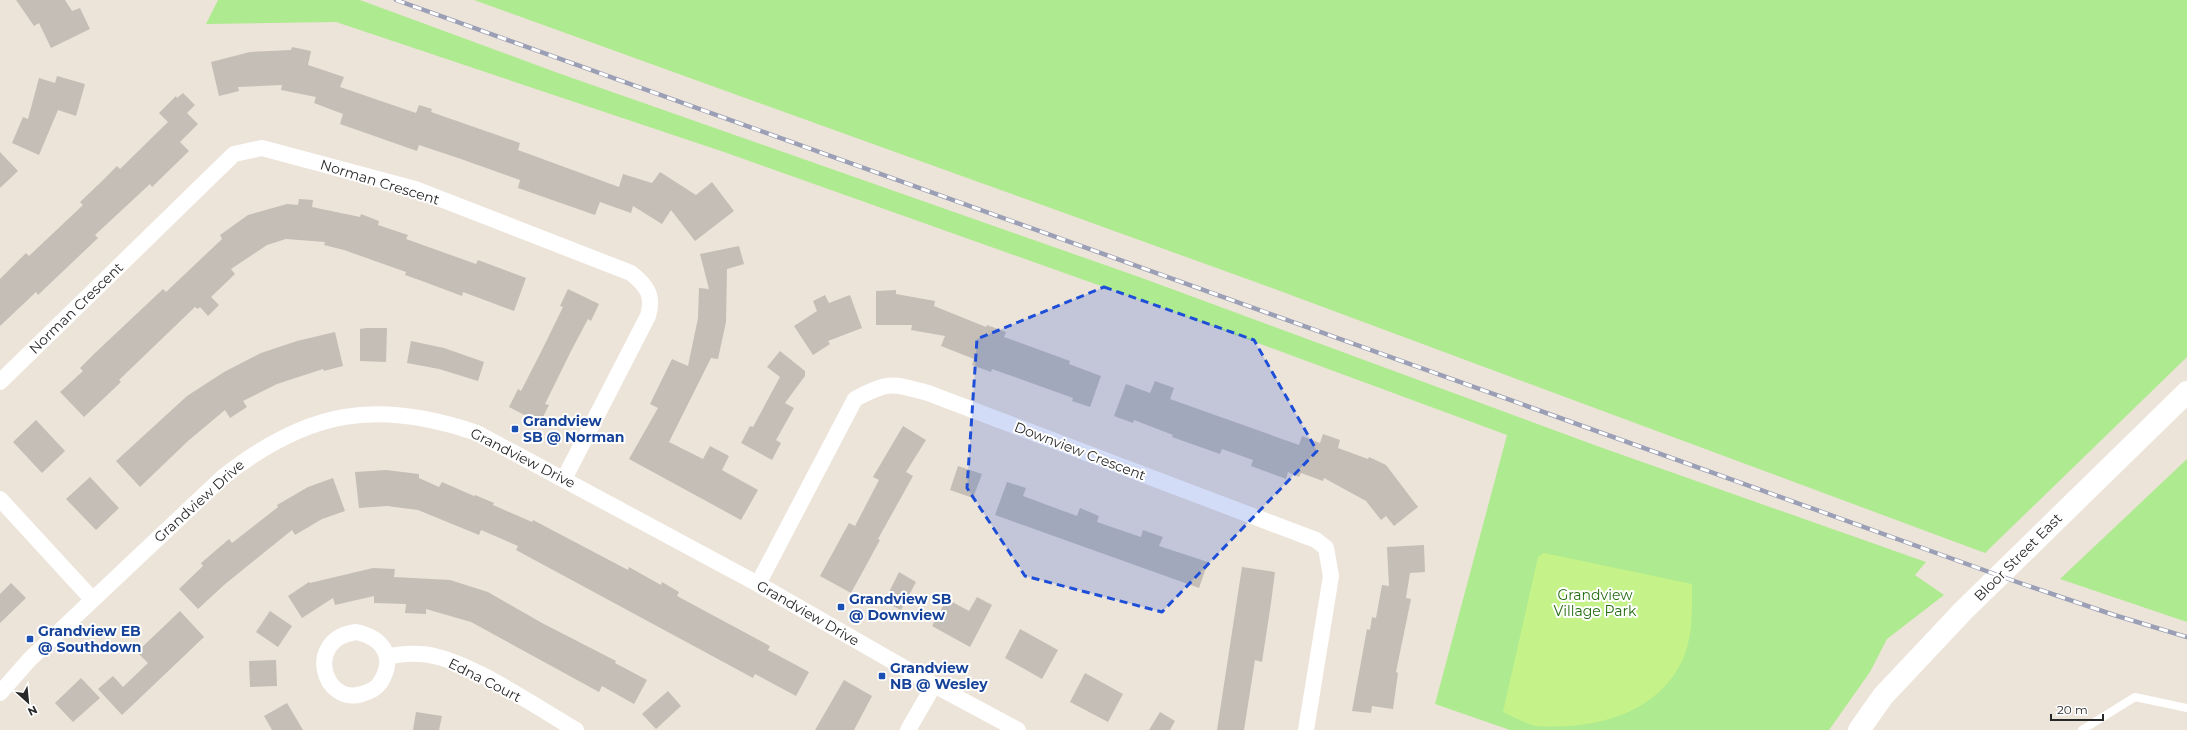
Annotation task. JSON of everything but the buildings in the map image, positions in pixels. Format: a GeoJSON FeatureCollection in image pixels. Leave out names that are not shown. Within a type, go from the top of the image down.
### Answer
{"type":"FeatureCollection","features":[{"type":"Feature","properties":{"kind":"main road","name":"Bloor Street East"},"geometry":{"type":"LineString","coordinates":[[1859,730],[1883,696],[1963,611],[2187,392]]}},
{"type":"Feature","properties":{"kind":"street","name":"Norman Crescent"},"geometry":{"type":"LineString","coordinates":[[0,382],[234,154],[262,148],[415,189],[631,273],[640,280],[648,290],[652,303],[648,316],[564,479]]}},
{"type":"Feature","properties":{"kind":"street","name":"Downview Crescent"},"geometry":{"type":"LineString","coordinates":[[758,584],[855,399],[879,387],[896,384],[936,396],[1316,540],[1326,548],[1331,576],[1306,730]]}},
{"type":"Feature","properties":{"kind":"street","name":"Grandview Drive"},"geometry":{"type":"LineString","coordinates":[[0,693],[30,659],[92,599],[253,453],[284,436],[314,424],[343,417],[372,414],[401,415],[440,420],[477,433],[758,584],[934,685],[1018,730]]}},
{"type":"Feature","properties":{"kind":"street"},"geometry":{"type":"LineString","coordinates":[[0,499],[92,599]]}},
{"type":"Feature","properties":{"kind":"street","name":"Edna Court"},"geometry":{"type":"LineString","coordinates":[[388,656],[421,654],[448,659],[488,679],[576,730]]}},
{"type":"Feature","properties":{"kind":"street"},"geometry":{"type":"LineString","coordinates":[[908,730],[934,685]]}},
{"type":"Feature","properties":{"kind":"lane"},"geometry":{"type":"LineString","coordinates":[[2082,730],[2135,696],[2187,708]]}},
{"type":"Feature","properties":{"kind":"highlighted area"},"geometry":{"type":"Polygon","coordinates":[[[1104,287],[1254,340],[1317,451],[1162,612],[1025,576],[967,488],[977,339],[1104,287]]]}},
{"type":"Feature","properties":{"kind":"green space","name":"Grandview Village Park"},"geometry":{"type":"Polygon","coordinates":[[[218,0],[360,0],[558,73],[1142,278],[1597,446],[1926,562],[1915,575],[1944,595],[1887,639],[1870,672],[1829,730],[1510,730],[1435,704],[1507,435],[1160,307],[724,152],[336,22],[206,24],[218,0]]]}},
{"type":"Feature","properties":{"kind":"green space"},"geometry":{"type":"Polygon","coordinates":[[[474,0],[2187,0],[2187,357],[1985,553],[1261,284],[474,0]]]}},
{"type":"Feature","properties":{"kind":"green space"},"geometry":{"type":"Polygon","coordinates":[[[2187,459],[2187,622],[2060,579],[2187,459]]]}},
{"type":"Feature","properties":{"kind":"green space"},"geometry":{"type":"Polygon","coordinates":[[[1544,553],[1692,584],[1692,613],[1689,641],[1683,659],[1672,678],[1658,693],[1641,705],[1622,715],[1602,721],[1580,725],[1559,727],[1537,726],[1524,722],[1503,712],[1538,557],[1544,553]]]}},
{"type":"Feature","properties":{"kind":"railway"},"geometry":{"type":"LineString","coordinates":[[396,0],[2017,582],[2114,615],[2187,637]]}},
{"type":"Feature","properties":{"kind":"place","name":"Grandview SB @ Norman"},"geometry":{"type":"Point","coordinates":[515,429]}},
{"type":"Feature","properties":{"kind":"place","name":"Grandview SB @ Downview"},"geometry":{"type":"Point","coordinates":[841,607]}},
{"type":"Feature","properties":{"kind":"place","name":"Grandview EB @ Southdown"},"geometry":{"type":"Point","coordinates":[30,639]}},
{"type":"Feature","properties":{"kind":"place","name":"Grandview NB @ Wesley"},"geometry":{"type":"Point","coordinates":[882,676]}}]}
